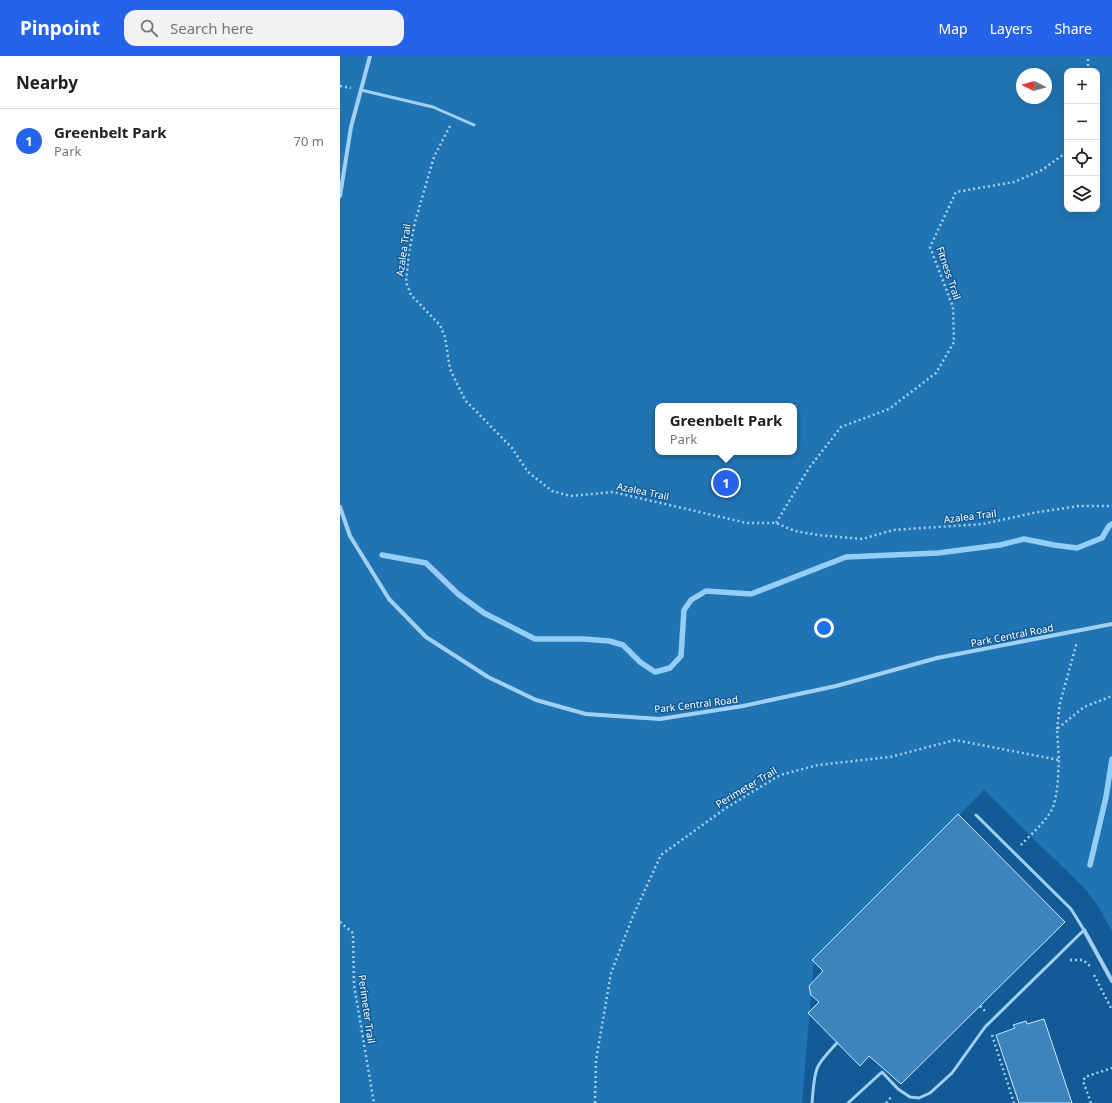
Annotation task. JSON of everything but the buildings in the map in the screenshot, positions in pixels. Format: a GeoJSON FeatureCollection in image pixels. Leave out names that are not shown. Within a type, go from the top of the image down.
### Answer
{"type":"FeatureCollection","features":[{"type":"Feature","properties":{"kind":"street"},"geometry":{"type":"LineString","coordinates":[[340,196],[351,127],[370,56]]}},
{"type":"Feature","properties":{"kind":"street","name":"Park Central Road"},"geometry":{"type":"LineString","coordinates":[[340,507],[350,536],[390,599],[426,637],[488,677],[529,696],[586,714],[660,719],[743,706],[836,686],[937,658],[1112,624]]}},
{"type":"Feature","properties":{"kind":"street"},"geometry":{"type":"LineString","coordinates":[[1084,930],[1112,981]]}},
{"type":"Feature","properties":{"kind":"lane"},"geometry":{"type":"LineString","coordinates":[[361,90],[433,108],[474,125]]}},
{"type":"Feature","properties":{"kind":"lane"},"geometry":{"type":"LineString","coordinates":[[848,1103],[882,1072],[898,1089],[910,1097],[919,1098],[930,1093],[952,1073],[985,1027],[1084,930],[1071,908],[976,815]]}},
{"type":"Feature","properties":{"kind":"lane"},"geometry":{"type":"LineString","coordinates":[[812,1103],[818,1063],[837,1042]]}},
{"type":"Feature","properties":{"kind":"path"},"geometry":{"type":"LineString","coordinates":[[1088,56],[1088,68]]}},
{"type":"Feature","properties":{"kind":"path","name":"Azalea Trail"},"geometry":{"type":"LineString","coordinates":[[456,117],[441,141],[428,178],[415,222],[409,252],[406,282],[411,295],[440,325],[445,337],[450,369],[466,400],[512,448],[528,472],[552,491],[571,496],[613,492],[747,524],[776,524],[796,531],[818,536],[862,539],[892,530],[983,524],[1032,513],[1078,506],[1112,506]]}},
{"type":"Feature","properties":{"kind":"path","name":"Fitness Trail"},"geometry":{"type":"LineString","coordinates":[[776,524],[809,468],[841,427],[889,409],[936,373],[954,342],[953,307],[930,247],[956,192],[1014,182],[1042,170],[1064,154]]}},
{"type":"Feature","properties":{"kind":"path"},"geometry":{"type":"LineString","coordinates":[[1014,852],[1048,816],[1053,806],[1058,760],[1057,729],[1060,704],[1078,630]]}},
{"type":"Feature","properties":{"kind":"path"},"geometry":{"type":"LineString","coordinates":[[1057,729],[1084,707],[1112,696]]}},
{"type":"Feature","properties":{"kind":"path","name":"Perimeter Trail"},"geometry":{"type":"LineString","coordinates":[[595,1103],[596,1060],[612,973],[633,916],[661,855],[726,808],[780,775],[818,765],[890,757],[955,740],[1058,760]]}},
{"type":"Feature","properties":{"kind":"path","name":"Perimeter Trail"},"geometry":{"type":"LineString","coordinates":[[340,922],[353,933],[354,985],[374,1103]]}},
{"type":"Feature","properties":{"kind":"path"},"geometry":{"type":"LineString","coordinates":[[1066,961],[1071,959],[1083,960],[1090,966],[1112,1010]]}},
{"type":"Feature","properties":{"kind":"path"},"geometry":{"type":"LineString","coordinates":[[996,1031],[992,1035],[1014,1103]]}},
{"type":"Feature","properties":{"kind":"path"},"geometry":{"type":"LineString","coordinates":[[1091,1103],[1083,1081],[1085,1077],[1112,1068]]}},
{"type":"Feature","properties":{"kind":"shaded area"},"geometry":{"type":"Polygon","coordinates":[[[340,56],[1112,56],[1112,932],[1100,909],[1087,891],[984,790],[814,960],[802,1103],[340,1103],[340,56]]]}},
{"type":"Feature","properties":{"kind":"waterway"},"geometry":{"type":"LineString","coordinates":[[382,555],[426,563],[458,594],[484,613],[535,639],[584,639],[609,641],[623,645],[640,662],[655,672],[670,668],[681,656],[684,610],[691,600],[706,591],[751,594],[846,557],[938,553],[1000,545],[1024,539],[1077,548],[1102,538],[1109,526],[1112,524]]}},
{"type":"Feature","properties":{"kind":"waterway"},"geometry":{"type":"LineString","coordinates":[[1090,865],[1106,797],[1112,759]]}},
{"type":"Feature","properties":{"kind":"place","name":"Greenbelt Park"},"geometry":{"type":"Point","coordinates":[726,483]}}]}
